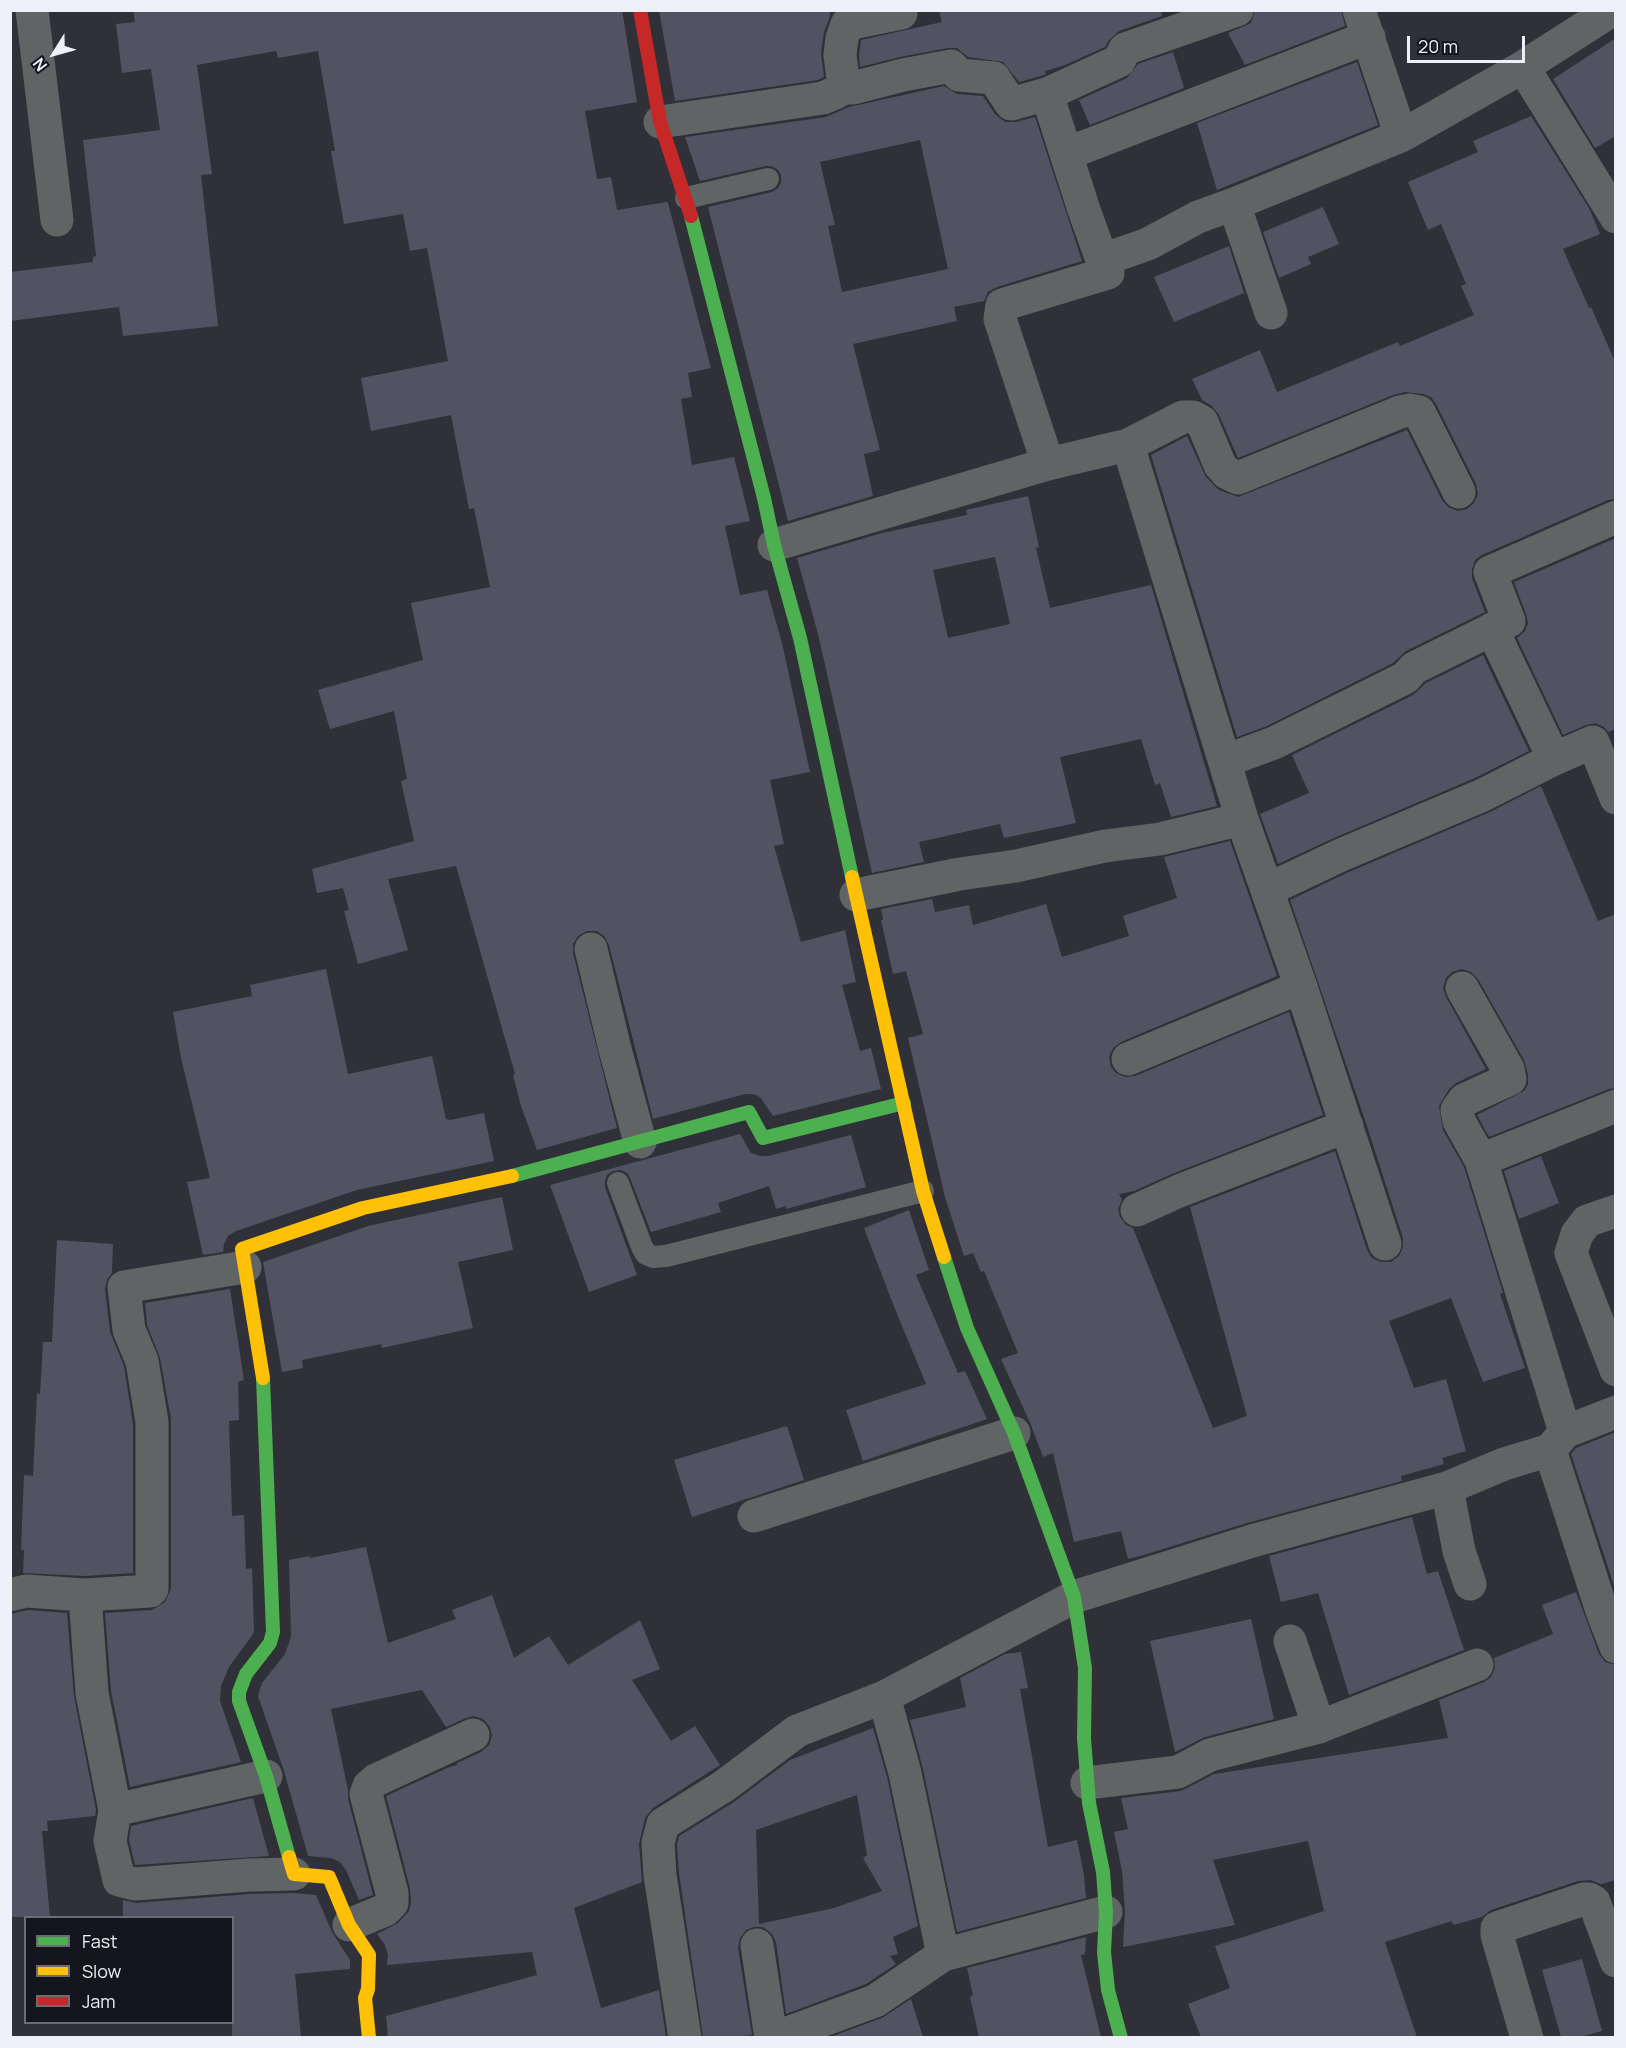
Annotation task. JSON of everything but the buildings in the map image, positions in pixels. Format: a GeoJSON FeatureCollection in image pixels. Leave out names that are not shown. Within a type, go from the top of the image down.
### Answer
{"type":"FeatureCollection","features":[{"type":"Feature","properties":{"kind":"street"},"geometry":{"type":"LineString","coordinates":[[32,10],[57,220]]}},
{"type":"Feature","properties":{"kind":"street"},"geometry":{"type":"LineString","coordinates":[[640,10],[660,122],[686,198],[774,545],[800,638],[855,895],[923,1191],[968,1328],[1014,1433],[1074,1597],[1085,1668],[1084,1738],[1089,1803],[1103,1872],[1106,1912],[1104,1952],[1108,1990],[1121,2037]]}},
{"type":"Feature","properties":{"kind":"street"},"geometry":{"type":"LineString","coordinates":[[844,88],[840,55],[847,24],[901,13],[901,10]]}},
{"type":"Feature","properties":{"kind":"street"},"geometry":{"type":"LineString","coordinates":[[660,122],[823,98],[844,88],[853,88],[951,66],[959,75],[994,78],[1011,104],[1047,94],[1119,61],[1125,49],[1237,10]]}},
{"type":"Feature","properties":{"kind":"street"},"geometry":{"type":"LineString","coordinates":[[1102,260],[1148,244],[1198,217],[1401,136],[1524,67],[1612,10]]}},
{"type":"Feature","properties":{"kind":"street"},"geometry":{"type":"LineString","coordinates":[[1066,154],[1364,24],[1401,136]]}},
{"type":"Feature","properties":{"kind":"street"},"geometry":{"type":"LineString","coordinates":[[1524,67],[1616,218]]}},
{"type":"Feature","properties":{"kind":"street"},"geometry":{"type":"LineString","coordinates":[[1047,94],[1108,273],[1002,305],[1000,310],[1000,319],[1048,465]]}},
{"type":"Feature","properties":{"kind":"street"},"geometry":{"type":"LineString","coordinates":[[1234,204],[1271,313]]}},
{"type":"Feature","properties":{"kind":"street"},"geometry":{"type":"LineString","coordinates":[[774,545],[1048,465],[1128,445],[1183,417],[1193,417],[1202,422],[1220,465],[1227,473],[1238,478],[1409,410],[1419,412],[1460,492]]}},
{"type":"Feature","properties":{"kind":"street"},"geometry":{"type":"LineString","coordinates":[[1128,445],[1242,819],[1301,987],[1385,1244]]}},
{"type":"Feature","properties":{"kind":"street"},"geometry":{"type":"LineString","coordinates":[[1226,761],[1294,733],[1405,678],[1414,668],[1509,621],[1490,572],[1616,517]]}},
{"type":"Feature","properties":{"kind":"street"},"geometry":{"type":"LineString","coordinates":[[1492,629],[1554,759]]}},
{"type":"Feature","properties":{"kind":"street"},"geometry":{"type":"LineString","coordinates":[[1267,890],[1341,855],[1484,795],[1604,736],[1616,798]]}},
{"type":"Feature","properties":{"kind":"street"},"geometry":{"type":"LineString","coordinates":[[855,895],[960,874],[1016,867],[1105,846],[1160,839],[1242,819]]}},
{"type":"Feature","properties":{"kind":"street"},"geometry":{"type":"LineString","coordinates":[[591,949],[640,1142]]}},
{"type":"Feature","properties":{"kind":"street"},"geometry":{"type":"LineString","coordinates":[[1128,1059],[1301,987]]}},
{"type":"Feature","properties":{"kind":"street"},"geometry":{"type":"LineString","coordinates":[[1462,988],[1508,1069],[1510,1079],[1464,1100],[1457,1110],[1459,1121],[1480,1160],[1558,1441],[1602,1611],[1616,1647]]}},
{"type":"Feature","properties":{"kind":"street"},"geometry":{"type":"LineString","coordinates":[[294,1874],[266,1776],[239,1701],[239,1692],[246,1674],[270,1643],[273,1632],[262,1374],[242,1249],[363,1208],[517,1175],[749,1112],[763,1138],[904,1103]]}},
{"type":"Feature","properties":{"kind":"street"},"geometry":{"type":"LineString","coordinates":[[1480,1160],[1616,1106]]}},
{"type":"Feature","properties":{"kind":"street"},"geometry":{"type":"LineString","coordinates":[[1137,1210],[1179,1191],[1347,1126]]}},
{"type":"Feature","properties":{"kind":"street"},"geometry":{"type":"LineString","coordinates":[[1616,1211],[1587,1221],[1577,1234],[1571,1253],[1616,1370]]}},
{"type":"Feature","properties":{"kind":"street"},"geometry":{"type":"LineString","coordinates":[[10,1595],[26,1591],[85,1595],[150,1591],[154,1586],[152,1422],[142,1361],[129,1330],[124,1287],[245,1266]]}},
{"type":"Feature","properties":{"kind":"street"},"geometry":{"type":"LineString","coordinates":[[685,2037],[660,1875],[658,1843],[663,1824],[724,1786],[797,1731],[884,1697],[1074,1597],[1252,1541],[1448,1488],[1558,1441],[1616,1412]]}},
{"type":"Feature","properties":{"kind":"street"},"geometry":{"type":"LineString","coordinates":[[754,1516],[1014,1433]]}},
{"type":"Feature","properties":{"kind":"street"},"geometry":{"type":"LineString","coordinates":[[1448,1488],[1459,1551],[1470,1584]]}},
{"type":"Feature","properties":{"kind":"street"},"geometry":{"type":"LineString","coordinates":[[85,1595],[92,1694],[115,1810],[110,1841],[119,1880],[135,1884],[249,1875],[294,1874],[329,1877],[350,1925],[369,1955],[368,1989],[365,1998],[369,2037]]}},
{"type":"Feature","properties":{"kind":"street"},"geometry":{"type":"LineString","coordinates":[[1290,1641],[1319,1727]]}},
{"type":"Feature","properties":{"kind":"street"},"geometry":{"type":"LineString","coordinates":[[1087,1783],[1178,1772],[1210,1755],[1319,1727],[1477,1665]]}},
{"type":"Feature","properties":{"kind":"street"},"geometry":{"type":"LineString","coordinates":[[884,1697],[905,1773],[943,1955]]}},
{"type":"Feature","properties":{"kind":"street"},"geometry":{"type":"LineString","coordinates":[[350,1925],[385,1910],[393,1903],[366,1794],[369,1786],[376,1780],[473,1735]]}},
{"type":"Feature","properties":{"kind":"street"},"geometry":{"type":"LineString","coordinates":[[115,1810],[266,1776]]}},
{"type":"Feature","properties":{"kind":"street"},"geometry":{"type":"LineString","coordinates":[[1527,2037],[1497,1935],[1497,1928],[1589,1899],[1594,1902],[1616,1961]]}},
{"type":"Feature","properties":{"kind":"street"},"geometry":{"type":"LineString","coordinates":[[757,1945],[773,2037],[875,2001],[943,1955],[1106,1912]]}},
{"type":"Feature","properties":{"kind":"lane"},"geometry":{"type":"LineString","coordinates":[[686,198],[768,179]]}},
{"type":"Feature","properties":{"kind":"lane"},"geometry":{"type":"LineString","coordinates":[[618,1182],[642,1248],[646,1254],[653,1257],[666,1256],[923,1191]]}},
{"type":"Feature","properties":{"kind":"traffic: fast"},"geometry":{"type":"LineString","coordinates":[[691,216],[764,498],[774,545],[800,638],[852,877]]}},
{"type":"Feature","properties":{"kind":"traffic: fast"},"geometry":{"type":"LineString","coordinates":[[512,1176],[749,1112],[763,1138],[904,1103]]}},
{"type":"Feature","properties":{"kind":"traffic: fast"},"geometry":{"type":"LineString","coordinates":[[944,1257],[967,1328],[1014,1433],[1074,1597],[1085,1668],[1084,1738],[1089,1803],[1103,1872],[1106,1912],[1104,1952],[1108,1990],[1121,2038]]}},
{"type":"Feature","properties":{"kind":"traffic: fast"},"geometry":{"type":"LineString","coordinates":[[263,1378],[273,1632],[270,1643],[246,1674],[239,1692],[239,1701],[266,1776],[289,1857]]}},
{"type":"Feature","properties":{"kind":"traffic: slow"},"geometry":{"type":"LineString","coordinates":[[852,877],[923,1191],[944,1257]]}},
{"type":"Feature","properties":{"kind":"traffic: slow"},"geometry":{"type":"LineString","coordinates":[[263,1378],[242,1249],[363,1208],[512,1176]]}},
{"type":"Feature","properties":{"kind":"traffic: slow"},"geometry":{"type":"LineString","coordinates":[[289,1857],[294,1874],[329,1877],[349,1925],[369,1955],[368,1989],[365,1998],[369,2038]]}},
{"type":"Feature","properties":{"kind":"traffic: jam"},"geometry":{"type":"LineString","coordinates":[[640,10],[660,122],[691,216]]}}]}
